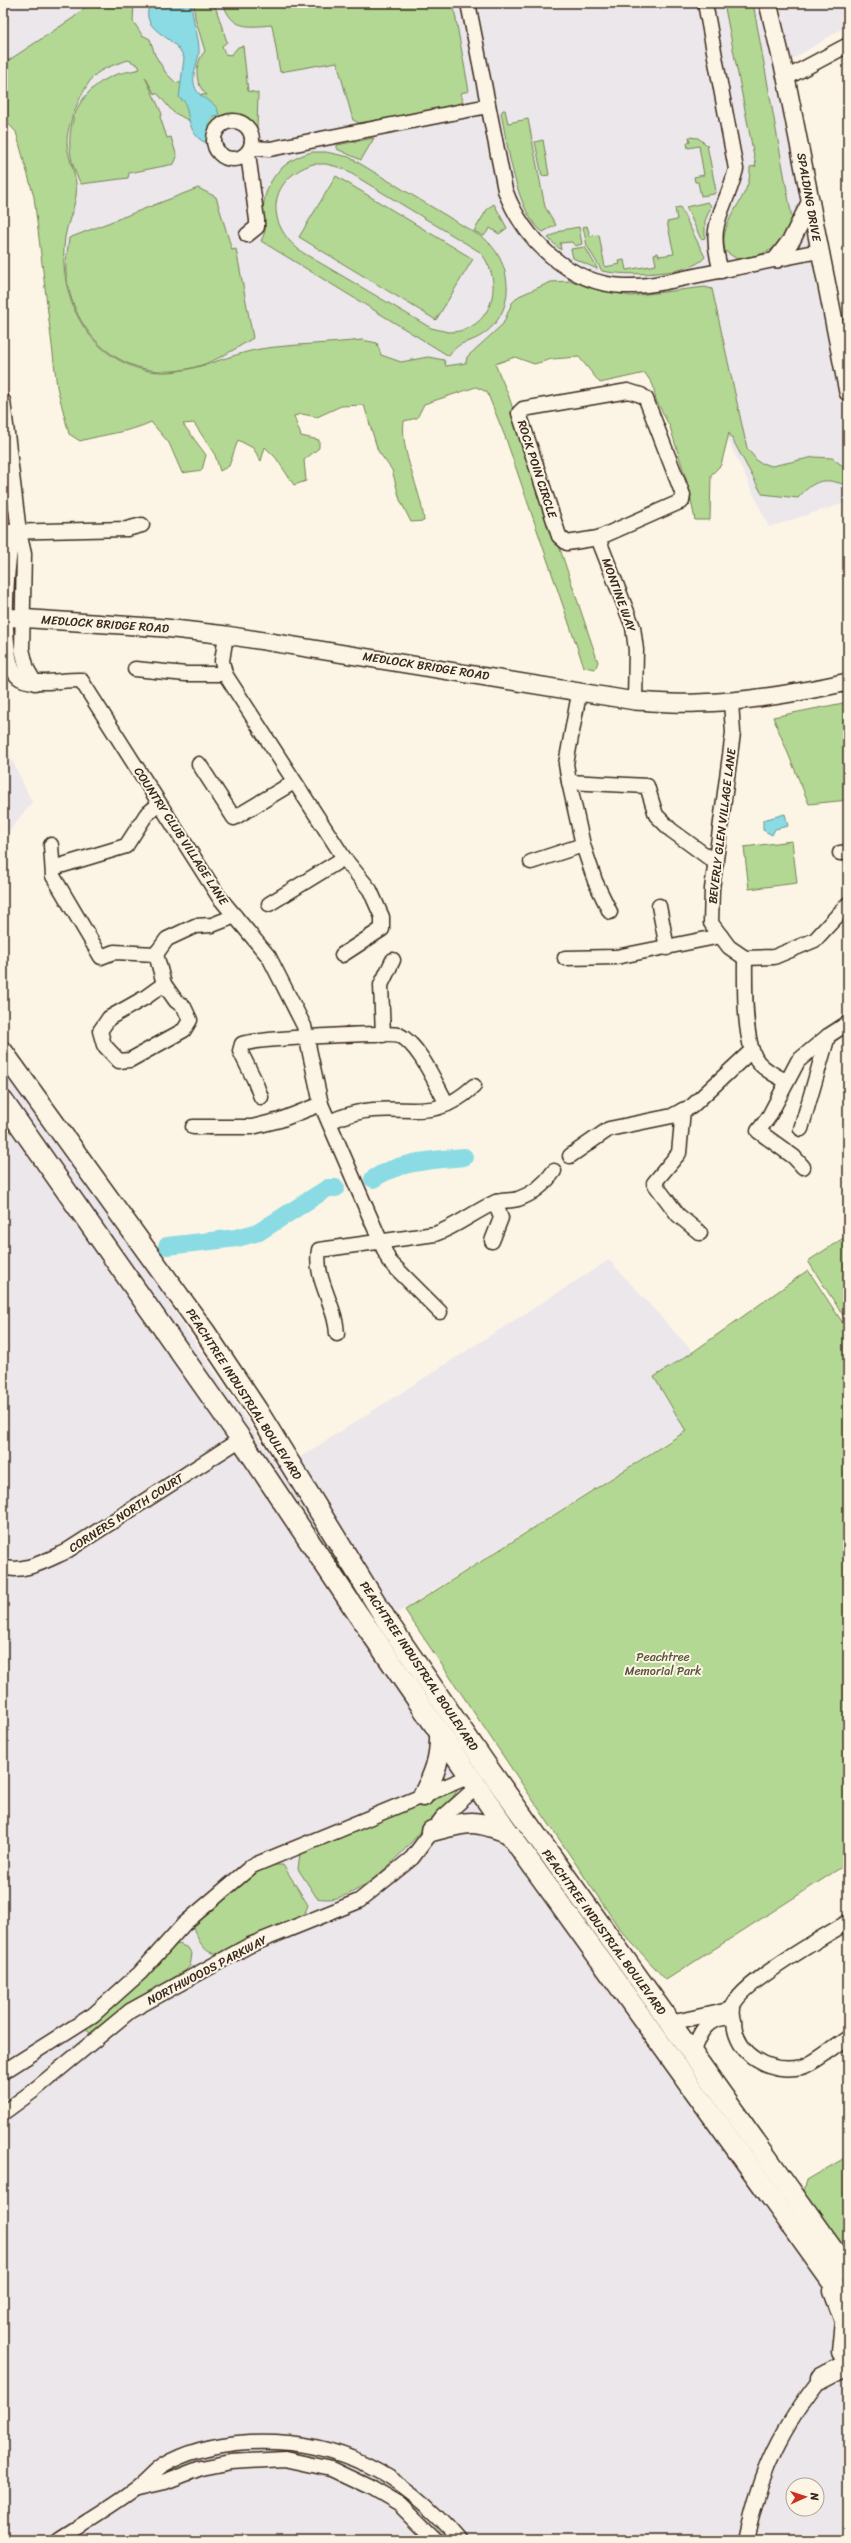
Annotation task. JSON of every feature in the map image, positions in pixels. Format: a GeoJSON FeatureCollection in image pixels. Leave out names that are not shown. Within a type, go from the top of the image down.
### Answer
{"type":"FeatureCollection","features":[{"type":"Feature","properties":{"kind":"highway","name":"PEACHTREE INDUSTRIAL BOULEVARD"},"geometry":{"type":"LineString","coordinates":[[3,1052],[206,1332],[387,1621],[538,1840],[692,2054],[841,2268],[848,2304]]}},
{"type":"Feature","properties":{"kind":"highway","name":"PEACHTREE INDUSTRIAL BOULEVARD"},"geometry":{"type":"LineString","coordinates":[[3,1101],[241,1439],[509,1833],[841,2268]]}},
{"type":"Feature","properties":{"kind":"highway"},"geometry":{"type":"LineString","coordinates":[[423,1796],[435,1773],[441,1752],[440,1733]]}},
{"type":"Feature","properties":{"kind":"highway"},"geometry":{"type":"LineString","coordinates":[[432,1831],[471,1822],[482,1822],[509,1833]]}},
{"type":"Feature","properties":{"kind":"highway"},"geometry":{"type":"LineString","coordinates":[[822,2378],[846,2354],[841,2268]]}},
{"type":"Feature","properties":{"kind":"main road","name":"SPALDING DRIVE"},"geometry":{"type":"LineString","coordinates":[[768,3],[786,78],[848,392]]}},
{"type":"Feature","properties":{"kind":"main road"},"geometry":{"type":"LineString","coordinates":[[777,259],[792,239],[810,203]]}},
{"type":"Feature","properties":{"kind":"main road","name":"MEDLOCK BRIDGE ROAD"},"geometry":{"type":"LineString","coordinates":[[4,617],[165,628],[226,635],[468,673],[579,694],[635,701],[696,703],[731,701],[802,692],[848,682]]}},
{"type":"Feature","properties":{"kind":"street"},"geometry":{"type":"LineString","coordinates":[[468,3],[505,190],[513,211],[541,247],[565,267],[592,280],[623,286],[661,283],[819,251]]}},
{"type":"Feature","properties":{"kind":"street"},"geometry":{"type":"LineString","coordinates":[[705,3],[736,169],[730,192],[719,214],[714,234],[716,253],[721,271]]}},
{"type":"Feature","properties":{"kind":"street"},"geometry":{"type":"LineString","coordinates":[[786,78],[848,45]]}},
{"type":"Feature","properties":{"kind":"street"},"geometry":{"type":"LineString","coordinates":[[247,235],[257,227],[250,151],[270,149],[488,106]]}},
{"type":"Feature","properties":{"kind":"street","name":"ROCK POIN CIRCLE"},"geometry":{"type":"LineString","coordinates":[[628,391],[641,395],[646,400],[683,495],[682,501],[598,538],[567,543],[559,536],[519,412],[523,408],[628,391]]}},
{"type":"Feature","properties":{"kind":"street"},"geometry":{"type":"LineString","coordinates":[[3,401],[18,532],[24,554],[24,618],[22,649],[27,668],[35,683]]}},
{"type":"Feature","properties":{"kind":"street"},"geometry":{"type":"LineString","coordinates":[[3,532],[127,529],[142,525]]}},
{"type":"Feature","properties":{"kind":"street","name":"COUNTRY CLUB VILLAGE LANE"},"geometry":{"type":"LineString","coordinates":[[18,532],[10,551],[4,617],[5,647],[10,668],[18,678],[35,683],[66,679],[81,680],[219,897],[269,957],[304,1026],[321,1104],[389,1260],[440,1312]]}},
{"type":"Feature","properties":{"kind":"street","name":"MONTINE WAY"},"geometry":{"type":"LineString","coordinates":[[598,538],[633,627],[636,650],[635,701]]}},
{"type":"Feature","properties":{"kind":"street"},"geometry":{"type":"LineString","coordinates":[[226,635],[222,661],[225,674],[344,858],[370,890],[382,917],[382,930],[342,955]]}},
{"type":"Feature","properties":{"kind":"street"},"geometry":{"type":"LineString","coordinates":[[135,669],[186,674],[225,674]]}},
{"type":"Feature","properties":{"kind":"street"},"geometry":{"type":"LineString","coordinates":[[579,694],[566,764],[583,845],[596,881],[610,912]]}},
{"type":"Feature","properties":{"kind":"street","name":"BEVERLY GLEN VILLAGE LANE"},"geometry":{"type":"LineString","coordinates":[[731,701],[733,733],[712,889],[711,923],[729,947],[745,958]]}},
{"type":"Feature","properties":{"kind":"street"},"geometry":{"type":"LineString","coordinates":[[199,764],[234,818],[294,782]]}},
{"type":"Feature","properties":{"kind":"street"},"geometry":{"type":"LineString","coordinates":[[569,782],[647,786],[656,814],[671,830],[716,863]]}},
{"type":"Feature","properties":{"kind":"street"},"geometry":{"type":"LineString","coordinates":[[53,868],[126,846],[146,815],[159,804]]}},
{"type":"Feature","properties":{"kind":"street"},"geometry":{"type":"LineString","coordinates":[[51,845],[53,876],[100,957],[114,952],[156,954]]}},
{"type":"Feature","properties":{"kind":"street"},"geometry":{"type":"LineString","coordinates":[[530,862],[555,852],[583,845]]}},
{"type":"Feature","properties":{"kind":"street"},"geometry":{"type":"LineString","coordinates":[[269,904],[344,858]]}},
{"type":"Feature","properties":{"kind":"street"},"geometry":{"type":"LineString","coordinates":[[786,1081],[758,1062],[751,1051],[746,1005],[745,958],[774,957],[815,940],[848,904]]}},
{"type":"Feature","properties":{"kind":"street"},"geometry":{"type":"LineString","coordinates":[[659,906],[667,948]]}},
{"type":"Feature","properties":{"kind":"street"},"geometry":{"type":"LineString","coordinates":[[156,954],[167,939],[195,926],[212,925],[235,916]]}},
{"type":"Feature","properties":{"kind":"street"},"geometry":{"type":"LineString","coordinates":[[565,958],[616,957],[721,936]]}},
{"type":"Feature","properties":{"kind":"street"},"geometry":{"type":"LineString","coordinates":[[156,954],[164,984],[176,1001],[184,1007],[190,1020],[184,1030],[130,1060],[119,1061],[104,1045],[100,1031],[109,1018],[146,997],[164,984]]}},
{"type":"Feature","properties":{"kind":"street"},"geometry":{"type":"LineString","coordinates":[[383,1035],[381,985],[393,960]]}},
{"type":"Feature","properties":{"kind":"street"},"geometry":{"type":"LineString","coordinates":[[803,1167],[794,1157],[758,1131],[768,1118],[786,1081],[798,1061],[828,1036],[848,1022]]}},
{"type":"Feature","properties":{"kind":"street"},"geometry":{"type":"LineString","coordinates":[[261,1097],[240,1051],[242,1044],[306,1036],[398,1035],[414,1046],[447,1104]]}},
{"type":"Feature","properties":{"kind":"street"},"geometry":{"type":"LineString","coordinates":[[801,1129],[828,1036]]}},
{"type":"Feature","properties":{"kind":"street"},"geometry":{"type":"LineString","coordinates":[[570,1156],[609,1129],[672,1116],[691,1107],[751,1051]]}},
{"type":"Feature","properties":{"kind":"street"},"geometry":{"type":"LineString","coordinates":[[329,1122],[348,1114],[374,1110],[427,1111],[447,1104],[474,1086]]}},
{"type":"Feature","properties":{"kind":"street"},"geometry":{"type":"LineString","coordinates":[[193,1127],[252,1127],[280,1120],[321,1104]]}},
{"type":"Feature","properties":{"kind":"street"},"geometry":{"type":"LineString","coordinates":[[683,1110],[679,1153],[654,1183],[669,1206],[700,1234]]}},
{"type":"Feature","properties":{"kind":"street"},"geometry":{"type":"LineString","coordinates":[[337,1334],[336,1317],[322,1286],[317,1261],[319,1250],[442,1232],[496,1202],[518,1199],[532,1193],[546,1182],[554,1171]]}},
{"type":"Feature","properties":{"kind":"street"},"geometry":{"type":"LineString","coordinates":[[492,1241],[501,1218],[496,1202]]}},
{"type":"Feature","properties":{"kind":"street","name":"CORNERS NORTH COURT"},"geometry":{"type":"LineString","coordinates":[[3,1567],[8,1569],[34,1566],[65,1552],[241,1439]]}},
{"type":"Feature","properties":{"kind":"street"},"geometry":{"type":"LineString","coordinates":[[3,2072],[92,2015],[140,1973],[184,1924],[252,1866],[461,1780]]}},
{"type":"Feature","properties":{"kind":"street","name":"NORTHWOODS PARKWAY"},"geometry":{"type":"LineString","coordinates":[[3,2112],[69,2062],[130,2011],[250,1945],[359,1901],[412,1858],[443,1817],[470,1794]]}},
{"type":"Feature","properties":{"kind":"street"},"geometry":{"type":"LineString","coordinates":[[848,1922],[761,1978],[742,1992],[733,2014],[734,2035],[748,2055],[765,2065],[780,2068],[804,2066],[848,2038]]}},
{"type":"Feature","properties":{"kind":"street"},"geometry":{"type":"LineString","coordinates":[[670,2023],[704,2021],[733,2014]]}},
{"type":"Feature","properties":{"kind":"street"},"geometry":{"type":"LineString","coordinates":[[692,2054],[704,2021]]}},
{"type":"Feature","properties":{"kind":"street"},"geometry":{"type":"LineString","coordinates":[[746,2540],[753,2506],[775,2446],[782,2432],[822,2378]]}},
{"type":"Feature","properties":{"kind":"street"},"geometry":{"type":"LineString","coordinates":[[58,2540],[137,2488],[161,2466],[196,2451],[228,2443],[281,2440],[313,2445],[353,2458],[382,2472],[415,2494],[459,2540]]}},
{"type":"Feature","properties":{"kind":"street"},"geometry":{"type":"LineString","coordinates":[[137,2488],[165,2482],[200,2468],[231,2462],[285,2459],[331,2469],[371,2488],[400,2505],[435,2540]]}},
{"type":"Feature","properties":{"kind":"shaded area"},"geometry":{"type":"Polygon","coordinates":[[[3,3],[848,3],[848,25],[783,65],[848,394],[848,502],[769,527],[704,388],[680,314],[465,367],[140,389],[70,318],[40,109],[3,121],[3,3]]]}},
{"type":"Feature","properties":{"kind":"shaded area"},"geometry":{"type":"Polygon","coordinates":[[[3,741],[32,802],[3,839],[3,741]]]}},
{"type":"Feature","properties":{"kind":"shaded area"},"geometry":{"type":"Polygon","coordinates":[[[3,1063],[98,1197],[280,1470],[609,1260],[693,1352],[654,1377],[686,1430],[366,1633],[848,2286],[848,2540],[3,2540],[3,1063]]]}},
{"type":"Feature","properties":{"kind":"green space"},"geometry":{"type":"Polygon","coordinates":[[[90,3],[134,3],[133,21],[142,35],[150,39],[155,55],[166,73],[176,83],[191,82],[195,94],[207,95],[200,85],[197,74],[197,68],[201,56],[205,51],[195,18],[194,3],[214,3],[227,42],[222,46],[225,54],[231,55],[238,47],[243,46],[248,91],[258,93],[257,129],[238,118],[227,118],[215,126],[199,126],[173,112],[158,94],[154,93],[145,77],[162,114],[160,117],[167,138],[171,137],[177,157],[174,164],[129,173],[128,178],[81,184],[74,170],[71,155],[70,140],[76,111],[84,98],[94,87],[112,76],[140,69],[138,65],[128,60],[114,65],[96,74],[84,90],[72,118],[67,136],[68,150],[77,190],[65,237],[65,276],[69,294],[85,329],[97,343],[112,356],[129,365],[146,370],[162,372],[179,371],[195,368],[260,349],[362,340],[377,343],[381,355],[401,362],[428,357],[444,360],[446,366],[466,363],[467,357],[503,324],[512,303],[519,296],[551,282],[571,281],[598,290],[631,296],[705,287],[712,289],[747,448],[758,462],[772,466],[814,457],[832,458],[847,469],[848,486],[832,481],[815,483],[798,498],[762,494],[729,433],[721,465],[711,475],[710,520],[695,520],[688,485],[670,427],[656,400],[653,385],[645,373],[600,383],[579,357],[552,359],[534,364],[515,357],[495,364],[508,394],[598,662],[595,669],[584,667],[506,439],[487,392],[476,387],[424,404],[417,418],[404,421],[405,446],[419,496],[424,521],[411,522],[400,500],[392,470],[378,451],[364,405],[341,406],[317,417],[302,414],[294,416],[301,436],[319,440],[319,448],[304,460],[306,481],[294,485],[276,458],[265,447],[261,461],[253,448],[238,440],[229,466],[220,471],[215,455],[194,423],[183,424],[206,455],[202,470],[182,473],[169,443],[151,422],[126,431],[80,441],[69,434],[57,387],[34,197],[16,132],[3,118],[3,64],[73,18],[90,3]]]}},
{"type":"Feature","properties":{"kind":"green space"},"geometry":{"type":"Polygon","coordinates":[[[223,3],[453,3],[469,91],[461,93],[464,106],[359,123],[353,120],[337,62],[280,72],[272,25],[242,25],[231,18],[223,3]]]}},
{"type":"Feature","properties":{"kind":"green space"},"geometry":{"type":"Polygon","coordinates":[[[724,3],[753,3],[792,218],[784,237],[773,249],[757,255],[737,259],[725,251],[724,239],[726,229],[746,189],[750,167],[756,166],[724,3]]]}},
{"type":"Feature","properties":{"kind":"green space"},"geometry":{"type":"Polygon","coordinates":[[[505,110],[508,123],[528,119],[545,207],[556,225],[543,232],[534,223],[526,211],[514,177],[501,113],[505,110]]]}},
{"type":"Feature","properties":{"kind":"green space"},"geometry":{"type":"Polygon","coordinates":[[[689,137],[698,138],[707,145],[716,191],[714,194],[701,196],[698,182],[695,182],[694,177],[704,175],[699,146],[688,148],[687,143],[690,142],[689,137]]]}},
{"type":"Feature","properties":{"kind":"green space"},"geometry":{"type":"Polygon","coordinates":[[[374,138],[361,160],[337,149],[337,145],[374,138]]]}},
{"type":"Feature","properties":{"kind":"green space"},"geometry":{"type":"Polygon","coordinates":[[[543,140],[549,175],[542,176],[535,142],[543,140]]]}},
{"type":"Feature","properties":{"kind":"green space"},"geometry":{"type":"Polygon","coordinates":[[[312,152],[326,152],[349,157],[485,239],[494,249],[506,274],[506,301],[501,314],[493,325],[482,335],[457,347],[449,356],[261,241],[265,232],[263,217],[264,201],[271,181],[284,166],[292,160],[312,152]],[[313,164],[297,171],[286,181],[279,193],[276,205],[277,218],[283,231],[292,243],[305,254],[431,328],[449,332],[464,330],[476,324],[485,315],[493,290],[492,277],[488,264],[480,252],[342,168],[326,164],[313,164]]]}},
{"type":"Feature","properties":{"kind":"green space"},"geometry":{"type":"Polygon","coordinates":[[[336,176],[473,259],[436,320],[299,237],[336,176]]]}},
{"type":"Feature","properties":{"kind":"green space"},"geometry":{"type":"Polygon","coordinates":[[[198,188],[216,197],[232,250],[236,249],[253,338],[205,364],[187,369],[164,371],[142,368],[122,361],[105,349],[90,334],[78,316],[70,295],[66,272],[69,238],[198,188]]]}},
{"type":"Feature","properties":{"kind":"green space"},"geometry":{"type":"Polygon","coordinates":[[[708,202],[711,206],[705,221],[705,238],[701,239],[686,207],[708,202]]]}},
{"type":"Feature","properties":{"kind":"green space"},"geometry":{"type":"Polygon","coordinates":[[[494,204],[507,228],[499,234],[490,228],[484,236],[474,231],[488,208],[494,204]]]}},
{"type":"Feature","properties":{"kind":"green space"},"geometry":{"type":"Polygon","coordinates":[[[680,207],[705,257],[686,268],[672,271],[625,274],[602,271],[587,246],[583,227],[587,226],[590,236],[599,235],[605,267],[620,264],[619,261],[624,260],[626,270],[656,265],[654,254],[658,253],[659,256],[674,254],[667,222],[677,220],[675,208],[680,207]]]}},
{"type":"Feature","properties":{"kind":"green space"},"geometry":{"type":"Polygon","coordinates":[[[579,227],[582,244],[575,246],[572,242],[560,243],[561,250],[548,238],[562,230],[579,227]]]}},
{"type":"Feature","properties":{"kind":"green space"},"geometry":{"type":"Polygon","coordinates":[[[585,247],[597,269],[573,258],[571,249],[585,247]]]}},
{"type":"Feature","properties":{"kind":"green space"},"geometry":{"type":"Polygon","coordinates":[[[848,702],[848,800],[809,804],[773,717],[848,702]]]}},
{"type":"Feature","properties":{"kind":"green space"},"geometry":{"type":"Polygon","coordinates":[[[792,841],[797,883],[749,889],[744,847],[792,841]]]}},
{"type":"Feature","properties":{"kind":"green space"},"geometry":{"type":"Polygon","coordinates":[[[848,1235],[848,1323],[808,1261],[848,1235]]]}},
{"type":"Feature","properties":{"kind":"green space","name":"Peachtree Memorial Park"},"geometry":{"type":"Polygon","coordinates":[[[808,1270],[848,1331],[848,1863],[666,1980],[621,1931],[405,1610],[686,1431],[654,1377],[693,1352],[808,1270]]]}},
{"type":"Feature","properties":{"kind":"green space"},"geometry":{"type":"Polygon","coordinates":[[[456,1788],[457,1791],[453,1797],[409,1845],[374,1879],[355,1891],[336,1898],[317,1898],[298,1869],[300,1853],[456,1788]]]}},
{"type":"Feature","properties":{"kind":"green space"},"geometry":{"type":"Polygon","coordinates":[[[270,1865],[283,1865],[308,1905],[303,1918],[220,1954],[210,1952],[200,1942],[193,1928],[194,1922],[250,1875],[270,1865]]]}},
{"type":"Feature","properties":{"kind":"green space"},"geometry":{"type":"Polygon","coordinates":[[[179,1944],[188,1948],[192,1954],[190,1966],[186,1970],[128,2006],[99,2031],[91,2034],[84,2028],[171,1946],[179,1944]]]}},
{"type":"Feature","properties":{"kind":"green space"},"geometry":{"type":"Polygon","coordinates":[[[848,2156],[848,2254],[804,2191],[807,2180],[848,2156]]]}},
{"type":"Feature","properties":{"kind":"water"},"geometry":{"type":"Polygon","coordinates":[[[150,3],[192,3],[199,47],[194,76],[195,86],[200,95],[216,106],[219,115],[213,116],[209,124],[208,141],[204,142],[199,139],[192,130],[185,102],[179,98],[184,58],[180,50],[153,27],[149,21],[148,13],[150,3]]]}},
{"type":"Feature","properties":{"kind":"water"},"geometry":{"type":"Polygon","coordinates":[[[785,814],[788,826],[775,829],[772,835],[763,830],[763,820],[785,814]]]}},
{"type":"Feature","properties":{"kind":"waterway"},"geometry":{"type":"LineString","coordinates":[[373,1179],[394,1168],[417,1162],[464,1157]]}},
{"type":"Feature","properties":{"kind":"waterway"},"geometry":{"type":"LineString","coordinates":[[167,1246],[237,1238],[259,1232],[328,1188],[336,1188]]}}]}
